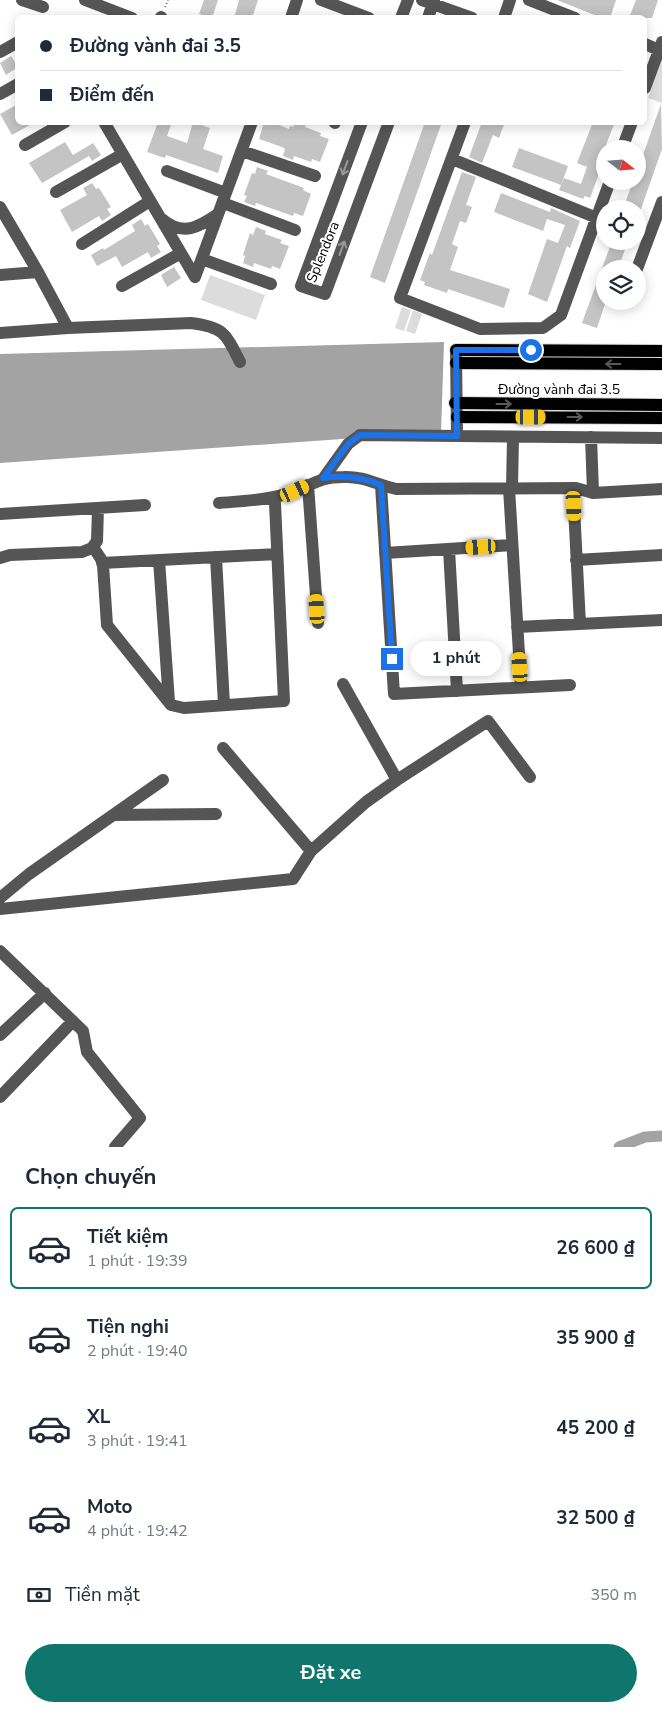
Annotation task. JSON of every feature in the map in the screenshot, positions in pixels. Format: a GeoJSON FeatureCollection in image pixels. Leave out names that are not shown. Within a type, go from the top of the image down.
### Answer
{"type":"FeatureCollection","features":[{"type":"Feature","properties":{"kind":"main road"},"geometry":{"type":"LineString","coordinates":[[456,356],[662,351]]}},
{"type":"Feature","properties":{"kind":"main road","name":"Đường vành đai 3.5"},"geometry":{"type":"LineString","coordinates":[[456,356],[662,364]]}},
{"type":"Feature","properties":{"kind":"main road","name":"Đường vành đai 3.5"},"geometry":{"type":"LineString","coordinates":[[455,404],[662,405]]}},
{"type":"Feature","properties":{"kind":"main road","name":"Đường vành đai 3.5"},"geometry":{"type":"LineString","coordinates":[[457,417],[662,418]]}},
{"type":"Feature","properties":{"kind":"street"},"geometry":{"type":"LineString","coordinates":[[22,0],[45,8]]}},
{"type":"Feature","properties":{"kind":"street"},"geometry":{"type":"LineString","coordinates":[[85,0],[124,15]]}},
{"type":"Feature","properties":{"kind":"street"},"geometry":{"type":"LineString","coordinates":[[292,15],[297,0]]}},
{"type":"Feature","properties":{"kind":"street"},"geometry":{"type":"LineString","coordinates":[[321,0],[361,15]]}},
{"type":"Feature","properties":{"kind":"street"},"geometry":{"type":"LineString","coordinates":[[403,15],[408,0]]}},
{"type":"Feature","properties":{"kind":"street"},"geometry":{"type":"LineString","coordinates":[[505,15],[510,0]]}},
{"type":"Feature","properties":{"kind":"street"},"geometry":{"type":"LineString","coordinates":[[529,0],[567,15]]}},
{"type":"Feature","properties":{"kind":"street"},"geometry":{"type":"LineString","coordinates":[[428,15],[430,1],[465,15]]}},
{"type":"Feature","properties":{"kind":"street"},"geometry":{"type":"LineString","coordinates":[[0,52],[15,44]]}},
{"type":"Feature","properties":{"kind":"street"},"geometry":{"type":"LineString","coordinates":[[647,44],[661,46],[647,83]]}},
{"type":"Feature","properties":{"kind":"street"},"geometry":{"type":"LineString","coordinates":[[0,94],[15,86]]}},
{"type":"Feature","properties":{"kind":"street"},"geometry":{"type":"LineString","coordinates":[[25,145],[60,125]]}},
{"type":"Feature","properties":{"kind":"street"},"geometry":{"type":"LineString","coordinates":[[106,125],[195,277],[250,125]]}},
{"type":"Feature","properties":{"kind":"street","name":"Splendora"},"geometry":{"type":"LineString","coordinates":[[361,125],[301,286],[325,294],[388,125]]}},
{"type":"Feature","properties":{"kind":"street"},"geometry":{"type":"LineString","coordinates":[[464,125],[400,298],[480,329],[543,328],[561,315],[596,221]]}},
{"type":"Feature","properties":{"kind":"street"},"geometry":{"type":"LineString","coordinates":[[625,140],[631,125]]}},
{"type":"Feature","properties":{"kind":"street"},"geometry":{"type":"LineString","coordinates":[[242,151],[315,176]]}},
{"type":"Feature","properties":{"kind":"street"},"geometry":{"type":"LineString","coordinates":[[56,192],[123,154]]}},
{"type":"Feature","properties":{"kind":"street"},"geometry":{"type":"LineString","coordinates":[[452,160],[596,218]]}},
{"type":"Feature","properties":{"kind":"street"},"geometry":{"type":"LineString","coordinates":[[167,172],[222,204],[294,230]]}},
{"type":"Feature","properties":{"kind":"street"},"geometry":{"type":"LineString","coordinates":[[641,260],[662,202]]}},
{"type":"Feature","properties":{"kind":"street"},"geometry":{"type":"LineString","coordinates":[[153,206],[164,221],[174,227],[185,229],[196,228],[222,204]]}},
{"type":"Feature","properties":{"kind":"street"},"geometry":{"type":"LineString","coordinates":[[82,244],[153,206]]}},
{"type":"Feature","properties":{"kind":"street"},"geometry":{"type":"LineString","coordinates":[[2,214],[38,272],[68,328]]}},
{"type":"Feature","properties":{"kind":"street"},"geometry":{"type":"LineString","coordinates":[[122,286],[181,253]]}},
{"type":"Feature","properties":{"kind":"street"},"geometry":{"type":"LineString","coordinates":[[202,259],[271,284]]}},
{"type":"Feature","properties":{"kind":"street"},"geometry":{"type":"LineString","coordinates":[[0,275],[38,272]]}},
{"type":"Feature","properties":{"kind":"street"},"geometry":{"type":"LineString","coordinates":[[0,333],[191,323],[208,325],[217,328],[229,340],[240,362]]}},
{"type":"Feature","properties":{"kind":"street"},"geometry":{"type":"LineString","coordinates":[[456,356],[455,404],[457,436]]}},
{"type":"Feature","properties":{"kind":"street"},"geometry":{"type":"LineString","coordinates":[[323,478],[348,444],[360,435],[662,438]]}},
{"type":"Feature","properties":{"kind":"street"},"geometry":{"type":"LineString","coordinates":[[513,437],[510,488],[521,687]]}},
{"type":"Feature","properties":{"kind":"street"},"geometry":{"type":"LineString","coordinates":[[590,437],[593,493]]}},
{"type":"Feature","properties":{"kind":"street"},"geometry":{"type":"LineString","coordinates":[[219,503],[260,500],[295,491],[323,478],[345,476],[361,478],[396,488],[573,488],[593,493],[662,489]]}},
{"type":"Feature","properties":{"kind":"street"},"geometry":{"type":"LineString","coordinates":[[308,485],[318,623]]}},
{"type":"Feature","properties":{"kind":"street"},"geometry":{"type":"LineString","coordinates":[[381,485],[394,694],[570,685]]}},
{"type":"Feature","properties":{"kind":"street"},"geometry":{"type":"LineString","coordinates":[[573,488],[580,624]]}},
{"type":"Feature","properties":{"kind":"street"},"geometry":{"type":"LineString","coordinates":[[93,547],[102,563],[107,625],[173,706],[184,708],[284,701],[274,503]]}},
{"type":"Feature","properties":{"kind":"street"},"geometry":{"type":"LineString","coordinates":[[0,514],[145,505]]}},
{"type":"Feature","properties":{"kind":"street"},"geometry":{"type":"LineString","coordinates":[[0,558],[10,555],[82,552],[93,547],[98,536],[98,508]]}},
{"type":"Feature","properties":{"kind":"street"},"geometry":{"type":"LineString","coordinates":[[385,553],[512,545]]}},
{"type":"Feature","properties":{"kind":"street"},"geometry":{"type":"LineString","coordinates":[[449,549],[458,691]]}},
{"type":"Feature","properties":{"kind":"street"},"geometry":{"type":"LineString","coordinates":[[102,563],[277,554]]}},
{"type":"Feature","properties":{"kind":"street"},"geometry":{"type":"LineString","coordinates":[[576,560],[662,555]]}},
{"type":"Feature","properties":{"kind":"street"},"geometry":{"type":"LineString","coordinates":[[216,557],[224,705]]}},
{"type":"Feature","properties":{"kind":"street"},"geometry":{"type":"LineString","coordinates":[[160,560],[169,702]]}},
{"type":"Feature","properties":{"kind":"street"},"geometry":{"type":"LineString","coordinates":[[517,627],[662,620]]}},
{"type":"Feature","properties":{"kind":"street"},"geometry":{"type":"LineString","coordinates":[[343,684],[397,780]]}},
{"type":"Feature","properties":{"kind":"street"},"geometry":{"type":"LineString","coordinates":[[0,909],[293,879],[311,850],[366,802],[488,721],[530,777]]}},
{"type":"Feature","properties":{"kind":"street"},"geometry":{"type":"LineString","coordinates":[[223,748],[311,850]]}},
{"type":"Feature","properties":{"kind":"street"},"geometry":{"type":"LineString","coordinates":[[0,898],[29,874],[163,780]]}},
{"type":"Feature","properties":{"kind":"street"},"geometry":{"type":"LineString","coordinates":[[113,815],[216,814]]}},
{"type":"Feature","properties":{"kind":"street"},"geometry":{"type":"LineString","coordinates":[[0,951],[83,1032],[87,1052],[140,1118],[115,1147]]}},
{"type":"Feature","properties":{"kind":"street"},"geometry":{"type":"LineString","coordinates":[[0,1034],[45,993]]}},
{"type":"Feature","properties":{"kind":"street"},"geometry":{"type":"LineString","coordinates":[[0,1097],[73,1021]]}},
{"type":"Feature","properties":{"kind":"shaded area"},"geometry":{"type":"Polygon","coordinates":[[[662,60],[662,103],[648,98],[662,60]]]}},
{"type":"Feature","properties":{"kind":"shaded area"},"geometry":{"type":"Polygon","coordinates":[[[210,275],[265,295],[256,320],[201,300],[210,275]]]}},
{"type":"Feature","properties":{"kind":"shaded area"},"geometry":{"type":"Polygon","coordinates":[[[402,307],[411,310],[404,331],[395,328],[402,307]]]}},
{"type":"Feature","properties":{"kind":"shaded area"},"geometry":{"type":"Polygon","coordinates":[[[413,310],[422,314],[415,334],[406,331],[413,310]]]}},
{"type":"Feature","properties":{"kind":"shaded area"},"geometry":{"type":"Polygon","coordinates":[[[444,342],[441,432],[0,463],[0,354],[444,342]]]}},
{"type":"Feature","properties":{"kind":"building"},"geometry":{"type":"Polygon","coordinates":[[[204,0],[218,0],[213,15],[199,14],[204,0]]]}},
{"type":"Feature","properties":{"kind":"building"},"geometry":{"type":"Polygon","coordinates":[[[239,0],[258,0],[253,15],[235,15],[239,0]]]}},
{"type":"Feature","properties":{"kind":"building"},"geometry":{"type":"Polygon","coordinates":[[[557,0],[616,0],[611,15],[594,15],[557,0]]]}},
{"type":"Feature","properties":{"kind":"building"},"geometry":{"type":"Polygon","coordinates":[[[636,0],[658,0],[652,18],[647,18],[647,15],[630,15],[636,0]]]}},
{"type":"Feature","properties":{"kind":"building"},"geometry":{"type":"Polygon","coordinates":[[[11,56],[15,62],[15,69],[6,75],[0,63],[11,56]]]}},
{"type":"Feature","properties":{"kind":"building"},"geometry":{"type":"Polygon","coordinates":[[[661,104],[662,149],[644,200],[626,200],[630,190],[646,190],[646,146],[661,104]]]}},
{"type":"Feature","properties":{"kind":"building"},"geometry":{"type":"Polygon","coordinates":[[[15,106],[15,125],[30,125],[12,135],[0,114],[15,106]]]}},
{"type":"Feature","properties":{"kind":"building"},"geometry":{"type":"Polygon","coordinates":[[[157,125],[171,125],[167,136],[187,143],[192,125],[202,125],[210,128],[203,149],[223,156],[218,173],[166,155],[165,158],[147,152],[157,125]]]}},
{"type":"Feature","properties":{"kind":"building"},"geometry":{"type":"Polygon","coordinates":[[[263,125],[279,125],[289,129],[290,126],[293,127],[294,125],[305,125],[305,127],[321,133],[320,136],[329,139],[320,162],[312,159],[311,162],[294,156],[293,160],[283,156],[285,149],[259,139],[263,125]]]}},
{"type":"Feature","properties":{"kind":"building"},"geometry":{"type":"Polygon","coordinates":[[[424,125],[441,125],[385,283],[370,277],[424,125]]]}},
{"type":"Feature","properties":{"kind":"building"},"geometry":{"type":"Polygon","coordinates":[[[481,125],[504,125],[499,138],[493,135],[482,163],[469,157],[481,125]]]}},
{"type":"Feature","properties":{"kind":"building"},"geometry":{"type":"Polygon","coordinates":[[[592,125],[614,125],[608,140],[596,140],[596,182],[590,198],[585,196],[583,199],[559,190],[564,178],[581,184],[587,167],[577,163],[592,125]]]}},
{"type":"Feature","properties":{"kind":"building"},"geometry":{"type":"Polygon","coordinates":[[[65,142],[73,155],[93,143],[101,155],[92,161],[89,156],[42,183],[29,163],[65,142]]]}},
{"type":"Feature","properties":{"kind":"building"},"geometry":{"type":"Polygon","coordinates":[[[519,148],[568,166],[561,185],[512,167],[519,148]]]}},
{"type":"Feature","properties":{"kind":"building"},"geometry":{"type":"Polygon","coordinates":[[[257,167],[268,171],[266,174],[304,188],[303,190],[311,194],[303,216],[294,213],[293,216],[256,203],[255,206],[244,202],[247,196],[244,195],[252,173],[255,174],[257,167]]]}},
{"type":"Feature","properties":{"kind":"building"},"geometry":{"type":"Polygon","coordinates":[[[462,172],[476,177],[466,205],[472,207],[466,223],[460,221],[452,244],[458,247],[450,270],[510,289],[504,308],[448,289],[447,293],[424,285],[425,282],[420,280],[430,253],[432,255],[462,172]]]}},
{"type":"Feature","properties":{"kind":"building"},"geometry":{"type":"Polygon","coordinates":[[[92,183],[96,189],[99,188],[111,207],[107,209],[111,215],[102,221],[99,216],[72,232],[60,210],[87,195],[83,188],[92,183]]]}},
{"type":"Feature","properties":{"kind":"building"},"geometry":{"type":"Polygon","coordinates":[[[501,193],[550,212],[551,208],[580,221],[570,248],[567,246],[547,302],[528,294],[547,239],[558,243],[565,225],[547,219],[543,231],[494,212],[501,193]]]}},
{"type":"Feature","properties":{"kind":"building"},"geometry":{"type":"Polygon","coordinates":[[[141,219],[145,226],[148,224],[160,244],[157,246],[161,252],[151,258],[148,252],[122,267],[116,256],[97,266],[91,255],[103,248],[104,250],[135,231],[132,225],[141,219]]]}},
{"type":"Feature","properties":{"kind":"building"},"geometry":{"type":"Polygon","coordinates":[[[256,227],[266,231],[265,234],[282,240],[280,243],[289,246],[280,269],[272,266],[271,269],[254,263],[253,267],[243,263],[245,256],[243,255],[250,233],[253,235],[256,227]]]}},
{"type":"Feature","properties":{"kind":"building"},"geometry":{"type":"Polygon","coordinates":[[[609,250],[625,250],[621,260],[605,260],[609,250]]]}},
{"type":"Feature","properties":{"kind":"building"},"geometry":{"type":"Polygon","coordinates":[[[174,267],[181,278],[167,287],[161,275],[174,267]]]}},
{"type":"Feature","properties":{"kind":"building"},"geometry":{"type":"Polygon","coordinates":[[[596,285],[596,310],[603,310],[597,328],[582,323],[596,285]]]}},
{"type":"Feature","properties":{"kind":"waterway"},"geometry":{"type":"LineString","coordinates":[[619,1147],[645,1137],[662,1136]]}},
{"type":"Feature","properties":{"kind":"route"},"geometry":{"type":"LineString","coordinates":[[392,659],[381,485],[361,478],[345,476],[323,478],[348,444],[360,435],[457,436],[455,404],[456,350],[531,350]]}}]}
